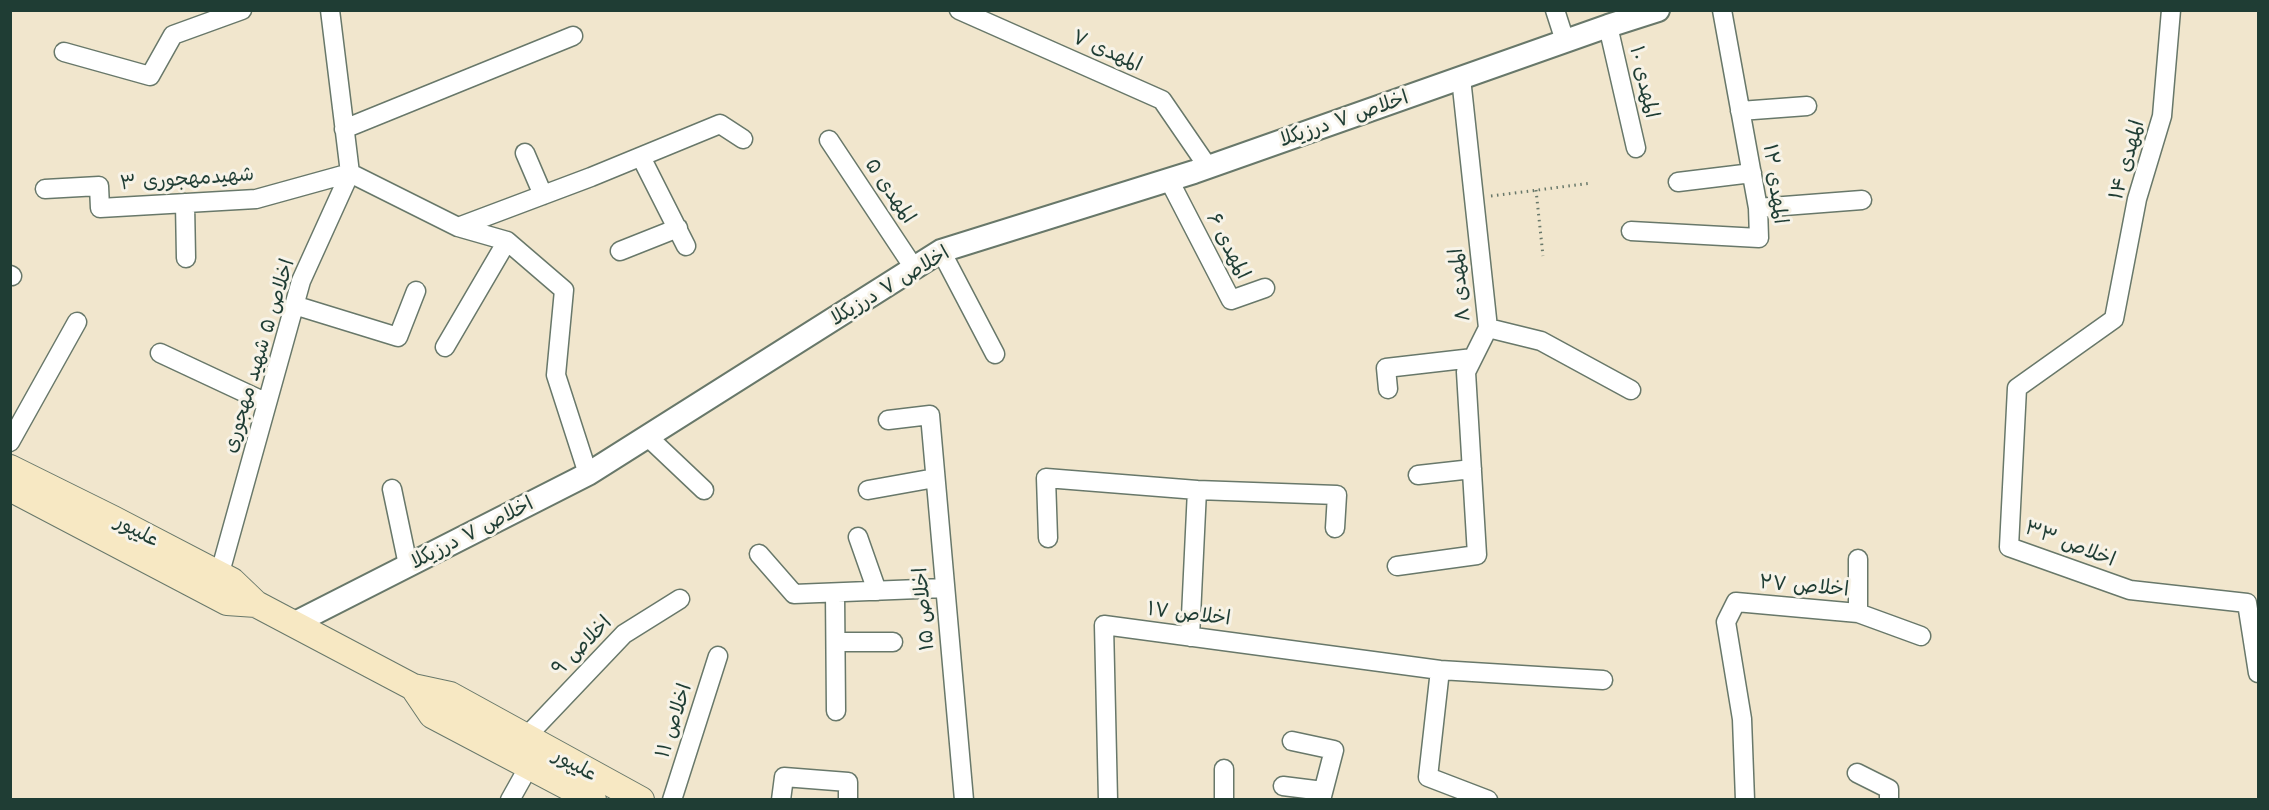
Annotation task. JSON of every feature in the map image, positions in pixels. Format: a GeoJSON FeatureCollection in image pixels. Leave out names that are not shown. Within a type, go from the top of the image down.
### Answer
{"type":"FeatureCollection","features":[{"type":"Feature","properties":{"kind":"main road","name":"علیپور"},"geometry":{"type":"LineString","coordinates":[[10,468],[232,581],[256,604],[413,687],[450,695],[641,800]]}},
{"type":"Feature","properties":{"kind":"main road","name":"علیپور"},"geometry":{"type":"LineString","coordinates":[[10,488],[227,602],[256,604]]}},
{"type":"Feature","properties":{"kind":"main road","name":"علیپور"},"geometry":{"type":"LineString","coordinates":[[413,687],[432,715],[593,800]]}},
{"type":"Feature","properties":{"kind":"street"},"geometry":{"type":"LineString","coordinates":[[64,52],[150,76],[173,35],[242,10]]}},
{"type":"Feature","properties":{"kind":"street"},"geometry":{"type":"LineString","coordinates":[[330,10],[350,173],[458,227],[507,241],[564,290],[556,375],[588,474]]}},
{"type":"Feature","properties":{"kind":"street"},"geometry":{"type":"LineString","coordinates":[[1555,10],[1565,41]]}},
{"type":"Feature","properties":{"kind":"street","name":"المهدی ۱۲"},"geometry":{"type":"LineString","coordinates":[[1631,231],[1759,238],[1758,208],[1722,10]]}},
{"type":"Feature","properties":{"kind":"street","name":"المهدی ۱۴"},"geometry":{"type":"LineString","coordinates":[[2114,319],[2137,199],[2162,116],[2171,10]]}},
{"type":"Feature","properties":{"kind":"street","name":"المهدی ۷"},"geometry":{"type":"LineString","coordinates":[[966,12],[1162,100],[1208,167]]}},
{"type":"Feature","properties":{"kind":"street","name":"اخلاص ۷ درزیکلا"},"geometry":{"type":"LineString","coordinates":[[295,623],[588,474],[941,251],[1208,167],[1649,12]]}},
{"type":"Feature","properties":{"kind":"street","name":"المهدی ۱۰"},"geometry":{"type":"LineString","coordinates":[[1608,26],[1636,148]]}},
{"type":"Feature","properties":{"kind":"street"},"geometry":{"type":"LineString","coordinates":[[344,129],[573,36]]}},
{"type":"Feature","properties":{"kind":"street","name":"المهدی ۸"},"geometry":{"type":"LineString","coordinates":[[1397,566],[1477,555],[1466,372],[1488,328],[1461,78]]}},
{"type":"Feature","properties":{"kind":"street"},"geometry":{"type":"LineString","coordinates":[[1740,111],[1807,106]]}},
{"type":"Feature","properties":{"kind":"street"},"geometry":{"type":"LineString","coordinates":[[458,227],[641,157],[720,124],[743,139]]}},
{"type":"Feature","properties":{"kind":"street","name":"المهدی ۵"},"geometry":{"type":"LineString","coordinates":[[829,140],[914,268]]}},
{"type":"Feature","properties":{"kind":"street"},"geometry":{"type":"LineString","coordinates":[[525,153],[543,195]]}},
{"type":"Feature","properties":{"kind":"street"},"geometry":{"type":"LineString","coordinates":[[641,157],[686,246]]}},
{"type":"Feature","properties":{"kind":"street","name":"شهیدمهجوری ۳"},"geometry":{"type":"LineString","coordinates":[[45,189],[99,186],[100,208],[256,199],[350,173]]}},
{"type":"Feature","properties":{"kind":"street","name":"اخلاص ۵ شهید مهجوری"},"geometry":{"type":"LineString","coordinates":[[219,576],[301,281],[350,173]]}},
{"type":"Feature","properties":{"kind":"street"},"geometry":{"type":"LineString","coordinates":[[1677,182],[1752,173]]}},
{"type":"Feature","properties":{"kind":"street","name":"المهدی ۶"},"geometry":{"type":"LineString","coordinates":[[1169,180],[1231,300],[1265,288]]}},
{"type":"Feature","properties":{"kind":"street"},"geometry":{"type":"LineString","coordinates":[[1758,208],[1862,200]]}},
{"type":"Feature","properties":{"kind":"street"},"geometry":{"type":"LineString","coordinates":[[185,203],[186,258]]}},
{"type":"Feature","properties":{"kind":"street"},"geometry":{"type":"LineString","coordinates":[[620,251],[678,228]]}},
{"type":"Feature","properties":{"kind":"street"},"geometry":{"type":"LineString","coordinates":[[445,347],[507,241]]}},
{"type":"Feature","properties":{"kind":"street"},"geometry":{"type":"LineString","coordinates":[[941,251],[995,354]]}},
{"type":"Feature","properties":{"kind":"street"},"geometry":{"type":"LineString","coordinates":[[294,305],[398,337],[416,291]]}},
{"type":"Feature","properties":{"kind":"street","name":"اخلاص ۳۳"},"geometry":{"type":"LineString","coordinates":[[2114,319],[2017,388],[2009,547],[2130,590],[2247,603],[2259,673]]}},
{"type":"Feature","properties":{"kind":"street"},"geometry":{"type":"LineString","coordinates":[[10,442],[78,322]]}},
{"type":"Feature","properties":{"kind":"street"},"geometry":{"type":"LineString","coordinates":[[1488,328],[1541,341],[1631,390]]}},
{"type":"Feature","properties":{"kind":"street"},"geometry":{"type":"LineString","coordinates":[[160,353],[267,403]]}},
{"type":"Feature","properties":{"kind":"street"},"geometry":{"type":"LineString","coordinates":[[1388,390],[1386,368],[1473,358]]}},
{"type":"Feature","properties":{"kind":"street","name":"اخلاص ۱۵"},"geometry":{"type":"LineString","coordinates":[[888,420],[930,415],[964,800]]}},
{"type":"Feature","properties":{"kind":"street"},"geometry":{"type":"LineString","coordinates":[[648,437],[704,490]]}},
{"type":"Feature","properties":{"kind":"street"},"geometry":{"type":"LineString","coordinates":[[1418,475],[1472,469]]}},
{"type":"Feature","properties":{"kind":"street"},"geometry":{"type":"LineString","coordinates":[[868,490],[935,478]]}},
{"type":"Feature","properties":{"kind":"street"},"geometry":{"type":"LineString","coordinates":[[1048,538],[1046,478],[1197,490],[1337,495],[1335,528]]}},
{"type":"Feature","properties":{"kind":"street"},"geometry":{"type":"LineString","coordinates":[[392,489],[408,565]]}},
{"type":"Feature","properties":{"kind":"street"},"geometry":{"type":"LineString","coordinates":[[1190,637],[1197,490]]}},
{"type":"Feature","properties":{"kind":"street"},"geometry":{"type":"LineString","coordinates":[[858,537],[877,591]]}},
{"type":"Feature","properties":{"kind":"street"},"geometry":{"type":"LineString","coordinates":[[759,554],[794,594],[944,588]]}},
{"type":"Feature","properties":{"kind":"street"},"geometry":{"type":"LineString","coordinates":[[1858,559],[1858,614]]}},
{"type":"Feature","properties":{"kind":"street"},"geometry":{"type":"LineString","coordinates":[[836,593],[836,711]]}},
{"type":"Feature","properties":{"kind":"street","name":"اخلاص ۹"},"geometry":{"type":"LineString","coordinates":[[526,737],[624,633],[680,598]]}},
{"type":"Feature","properties":{"kind":"street","name":"اخلاص ۲۷"},"geometry":{"type":"LineString","coordinates":[[1745,800],[1742,719],[1726,622],[1736,602],[1858,614],[1921,636]]}},
{"type":"Feature","properties":{"kind":"street","name":"اخلاص ۱۷"},"geometry":{"type":"LineString","coordinates":[[1108,800],[1104,625],[1440,670],[1603,680]]}},
{"type":"Feature","properties":{"kind":"street"},"geometry":{"type":"LineString","coordinates":[[836,642],[893,642]]}},
{"type":"Feature","properties":{"kind":"street","name":"اخلاص ۱۱"},"geometry":{"type":"LineString","coordinates":[[672,800],[718,656]]}},
{"type":"Feature","properties":{"kind":"street"},"geometry":{"type":"LineString","coordinates":[[1440,670],[1428,777],[1488,800]]}},
{"type":"Feature","properties":{"kind":"street"},"geometry":{"type":"LineString","coordinates":[[1283,786],[1322,795],[1334,750],[1292,741]]}},
{"type":"Feature","properties":{"kind":"street"},"geometry":{"type":"LineString","coordinates":[[510,800],[529,766]]}},
{"type":"Feature","properties":{"kind":"street"},"geometry":{"type":"LineString","coordinates":[[1224,769],[1224,800]]}},
{"type":"Feature","properties":{"kind":"street"},"geometry":{"type":"LineString","coordinates":[[1857,773],[1889,789],[1889,800]]}},
{"type":"Feature","properties":{"kind":"street"},"geometry":{"type":"LineString","coordinates":[[781,800],[784,777],[848,782],[848,800]]}},
{"type":"Feature","properties":{"kind":"path"},"geometry":{"type":"LineString","coordinates":[[1474,198],[1592,183]]}},
{"type":"Feature","properties":{"kind":"path"},"geometry":{"type":"LineString","coordinates":[[1536,190],[1543,256]]}}]}
